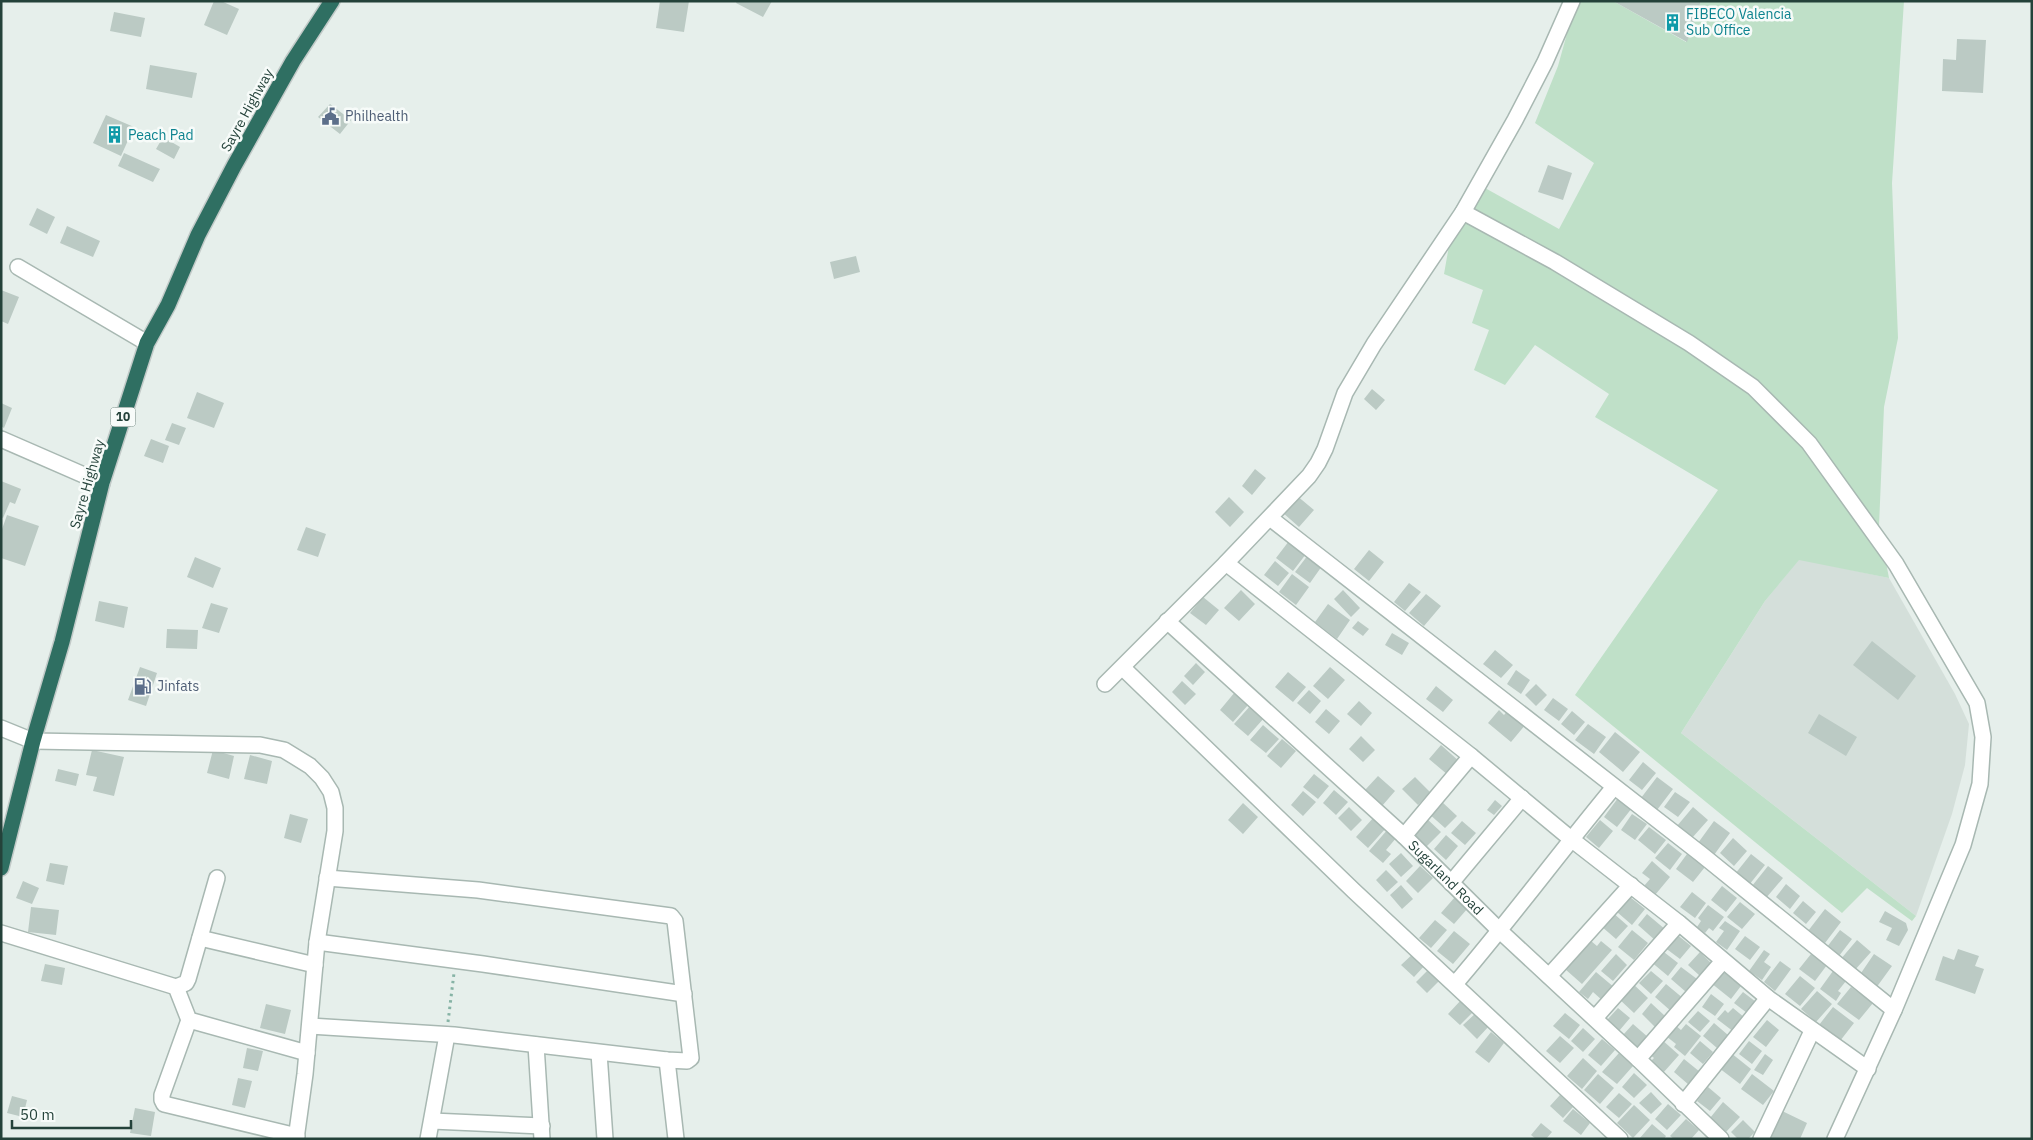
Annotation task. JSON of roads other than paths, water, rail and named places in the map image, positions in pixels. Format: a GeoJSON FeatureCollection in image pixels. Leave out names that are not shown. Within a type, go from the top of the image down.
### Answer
{"type":"FeatureCollection","features":[{"type":"Feature","properties":{"kind":"highway","name":"Sayre Highway"},"geometry":{"type":"LineString","coordinates":[[1,868],[4,842],[62,642],[102,483],[147,343],[168,305],[198,235],[234,166],[293,62],[332,1]]}},
{"type":"Feature","properties":{"kind":"street"},"geometry":{"type":"LineString","coordinates":[[1105,684],[1270,518],[1309,476],[1318,463],[1345,393],[1358,368],[1463,212],[1528,95],[1572,1]]}},
{"type":"Feature","properties":{"kind":"street"},"geometry":{"type":"LineString","coordinates":[[1463,212],[1555,262],[1689,343],[1753,387],[1809,443],[1896,564],[1977,703],[1983,737],[1980,784],[1963,844],[1894,1010],[1835,1139]]}},
{"type":"Feature","properties":{"kind":"street"},"geometry":{"type":"LineString","coordinates":[[18,267],[147,343]]}},
{"type":"Feature","properties":{"kind":"street"},"geometry":{"type":"LineString","coordinates":[[1,439],[102,483]]}},
{"type":"Feature","properties":{"kind":"street"},"geometry":{"type":"LineString","coordinates":[[1270,518],[1701,854],[1894,1010]]}},
{"type":"Feature","properties":{"kind":"street"},"geometry":{"type":"LineString","coordinates":[[1226,563],[1471,756],[1768,998],[1868,1069]]}},
{"type":"Feature","properties":{"kind":"street","name":"Sugarland Road"},"geometry":{"type":"LineString","coordinates":[[1167,621],[1404,836],[1500,931],[1595,1018],[1721,1139]]}},
{"type":"Feature","properties":{"kind":"street"},"geometry":{"type":"LineString","coordinates":[[1122,668],[1354,891],[1620,1139]]}},
{"type":"Feature","properties":{"kind":"street"},"geometry":{"type":"LineString","coordinates":[[1,728],[32,741],[260,745],[284,750],[310,766],[322,778],[331,792],[336,808],[335,831],[317,942],[310,1026],[296,1137],[164,1104],[162,1095],[189,1020],[176,987]]}},
{"type":"Feature","properties":{"kind":"street"},"geometry":{"type":"LineString","coordinates":[[1404,836],[1471,756]]}},
{"type":"Feature","properties":{"kind":"street"},"geometry":{"type":"LineString","coordinates":[[1454,984],[1500,931],[1571,839],[1614,788]]}},
{"type":"Feature","properties":{"kind":"street"},"geometry":{"type":"LineString","coordinates":[[1451,883],[1522,798]]}},
{"type":"Feature","properties":{"kind":"street"},"geometry":{"type":"LineString","coordinates":[[1,933],[176,987],[186,983],[188,979],[217,878]]}},
{"type":"Feature","properties":{"kind":"street"},"geometry":{"type":"LineString","coordinates":[[310,1026],[447,1035],[667,1060],[687,1061],[691,1058],[675,921],[671,916],[478,890],[327,878]]}},
{"type":"Feature","properties":{"kind":"street"},"geometry":{"type":"LineString","coordinates":[[1549,976],[1631,885]]}},
{"type":"Feature","properties":{"kind":"street"},"geometry":{"type":"LineString","coordinates":[[1595,1018],[1678,923]]}},
{"type":"Feature","properties":{"kind":"street"},"geometry":{"type":"LineString","coordinates":[[200,938],[315,965]]}},
{"type":"Feature","properties":{"kind":"street"},"geometry":{"type":"LineString","coordinates":[[317,942],[455,960],[684,994]]}},
{"type":"Feature","properties":{"kind":"street"},"geometry":{"type":"LineString","coordinates":[[1638,1059],[1723,961]]}},
{"type":"Feature","properties":{"kind":"street"},"geometry":{"type":"LineString","coordinates":[[1683,1104],[1768,998]]}},
{"type":"Feature","properties":{"kind":"street"},"geometry":{"type":"LineString","coordinates":[[189,1020],[307,1053]]}},
{"type":"Feature","properties":{"kind":"street"},"geometry":{"type":"LineString","coordinates":[[1761,1139],[1812,1031]]}},
{"type":"Feature","properties":{"kind":"street"},"geometry":{"type":"LineString","coordinates":[[428,1139],[447,1035]]}},
{"type":"Feature","properties":{"kind":"street"},"geometry":{"type":"LineString","coordinates":[[432,1121],[542,1132],[536,1046]]}},
{"type":"Feature","properties":{"kind":"street"},"geometry":{"type":"LineString","coordinates":[[599,1053],[605,1139]]}},
{"type":"Feature","properties":{"kind":"street"},"geometry":{"type":"LineString","coordinates":[[667,1060],[676,1139]]}},
{"type":"Feature","properties":{"kind":"place","name":"FIBECO Valencia Sub Office"},"geometry":{"type":"Point","coordinates":[1672,22]}},
{"type":"Feature","properties":{"kind":"place","name":"Philhealth"},"geometry":{"type":"Point","coordinates":[331,116]}},
{"type":"Feature","properties":{"kind":"place","name":"Peach Pad"},"geometry":{"type":"Point","coordinates":[114,135]}},
{"type":"Feature","properties":{"kind":"place","name":"Jinfats"},"geometry":{"type":"Point","coordinates":[143,686]}}]}
